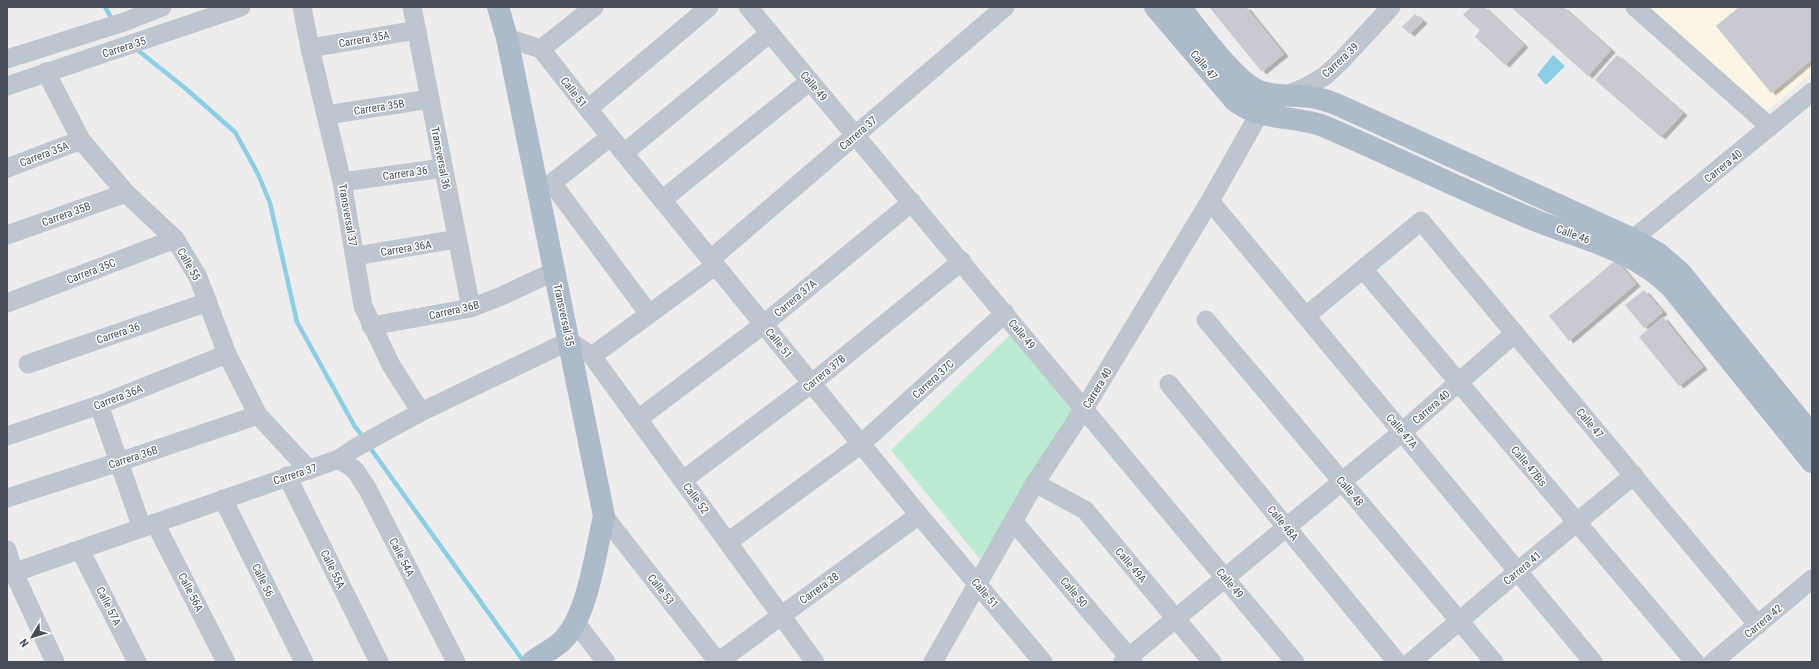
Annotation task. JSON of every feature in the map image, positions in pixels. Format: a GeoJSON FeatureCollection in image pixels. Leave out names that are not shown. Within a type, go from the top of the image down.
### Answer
{"type":"FeatureCollection","features":[{"type":"Feature","properties":{"kind":"main road","name":"Transversal 35"},"geometry":{"type":"LineString","coordinates":[[498,7],[545,188],[555,271],[604,516],[593,570],[576,623]]}},
{"type":"Feature","properties":{"kind":"main road","name":"Calle 47"},"geometry":{"type":"LineString","coordinates":[[1155,7],[1234,100],[1242,107],[1259,114]]}},
{"type":"Feature","properties":{"kind":"main road","name":"Calle 47"},"geometry":{"type":"LineString","coordinates":[[1180,7],[1242,82],[1259,91],[1284,96]]}},
{"type":"Feature","properties":{"kind":"main road","name":"Calle 46"},"geometry":{"type":"LineString","coordinates":[[1284,96],[1316,98],[1336,104],[1633,239],[1658,253],[1680,272],[1812,435]]}},
{"type":"Feature","properties":{"kind":"main road","name":"Calle 46"},"geometry":{"type":"LineString","coordinates":[[1259,114],[1305,120],[1321,125],[1532,219],[1618,251],[1649,269],[1672,288],[1812,462]]}},
{"type":"Feature","properties":{"kind":"main road"},"geometry":{"type":"LineString","coordinates":[[537,658],[564,639],[576,623]]}},
{"type":"Feature","properties":{"kind":"street"},"geometry":{"type":"LineString","coordinates":[[7,59],[124,22],[162,7]]}},
{"type":"Feature","properties":{"kind":"street","name":"Carrera 35"},"geometry":{"type":"LineString","coordinates":[[8,84],[241,7]]}},
{"type":"Feature","properties":{"kind":"street","name":"Transversal 37"},"geometry":{"type":"LineString","coordinates":[[302,7],[310,48],[342,182],[363,306],[371,326],[391,365],[421,412]]}},
{"type":"Feature","properties":{"kind":"street","name":"Transversal 36"},"geometry":{"type":"LineString","coordinates":[[412,7],[471,308]]}},
{"type":"Feature","properties":{"kind":"street"},"geometry":{"type":"LineString","coordinates":[[507,38],[541,49],[594,7]]}},
{"type":"Feature","properties":{"kind":"street"},"geometry":{"type":"LineString","coordinates":[[588,110],[709,7]]}},
{"type":"Feature","properties":{"kind":"street","name":"Calle 49"},"geometry":{"type":"LineString","coordinates":[[748,7],[962,261],[1295,662]]}},
{"type":"Feature","properties":{"kind":"street","name":"Carrera 37"},"geometry":{"type":"LineString","coordinates":[[592,356],[649,314],[713,262],[856,135],[1005,7]]}},
{"type":"Feature","properties":{"kind":"street","name":"Carrera 39"},"geometry":{"type":"LineString","coordinates":[[1259,114],[1284,96],[1306,87],[1325,76],[1391,7]]}},
{"type":"Feature","properties":{"kind":"street"},"geometry":{"type":"LineString","coordinates":[[1635,7],[1770,127]]}},
{"type":"Feature","properties":{"kind":"street","name":"Carrera 35A"},"geometry":{"type":"LineString","coordinates":[[310,48],[417,30]]}},
{"type":"Feature","properties":{"kind":"street"},"geometry":{"type":"LineString","coordinates":[[624,153],[770,33]]}},
{"type":"Feature","properties":{"kind":"street","name":"Calle 51"},"geometry":{"type":"LineString","coordinates":[[541,49],[610,137],[919,515],[1042,662]]}},
{"type":"Feature","properties":{"kind":"street","name":"Calle 55"},"geometry":{"type":"LineString","coordinates":[[46,72],[81,140],[126,193],[174,239],[198,277],[227,354],[258,415],[309,470]]}},
{"type":"Feature","properties":{"kind":"street"},"geometry":{"type":"LineString","coordinates":[[662,200],[810,81]]}},
{"type":"Feature","properties":{"kind":"street","name":"Carrera 40"},"geometry":{"type":"LineString","coordinates":[[1633,239],[1812,92]]}},
{"type":"Feature","properties":{"kind":"street","name":"Carrera 35B"},"geometry":{"type":"LineString","coordinates":[[327,115],[430,99]]}},
{"type":"Feature","properties":{"kind":"street","name":"Carrera 40"},"geometry":{"type":"LineString","coordinates":[[939,659],[1036,483],[1084,409],[1210,201],[1259,114]]}},
{"type":"Feature","properties":{"kind":"street"},"geometry":{"type":"LineString","coordinates":[[610,137],[545,188],[649,314]]}},
{"type":"Feature","properties":{"kind":"street","name":"Carrera 35A"},"geometry":{"type":"LineString","coordinates":[[7,168],[81,140]]}},
{"type":"Feature","properties":{"kind":"street","name":"Carrera 36"},"geometry":{"type":"LineString","coordinates":[[342,182],[443,168]]}},
{"type":"Feature","properties":{"kind":"street","name":"Carrera 35B"},"geometry":{"type":"LineString","coordinates":[[7,235],[126,193]]}},
{"type":"Feature","properties":{"kind":"street","name":"Calle 47A"},"geometry":{"type":"LineString","coordinates":[[1210,201],[1594,662]]}},
{"type":"Feature","properties":{"kind":"street","name":"Carrera 37A"},"geometry":{"type":"LineString","coordinates":[[638,419],[764,324],[912,202]]}},
{"type":"Feature","properties":{"kind":"street","name":"Calle 47"},"geometry":{"type":"LineString","coordinates":[[1363,269],[1421,221],[1758,625]]}},
{"type":"Feature","properties":{"kind":"street","name":"Carrera 35C"},"geometry":{"type":"LineString","coordinates":[[7,303],[174,239]]}},
{"type":"Feature","properties":{"kind":"street","name":"Carrera 36A"},"geometry":{"type":"LineString","coordinates":[[355,256],[457,239]]}},
{"type":"Feature","properties":{"kind":"street","name":"Carrera 37B"},"geometry":{"type":"LineString","coordinates":[[683,480],[812,383],[962,261]]}},
{"type":"Feature","properties":{"kind":"street"},"geometry":{"type":"LineString","coordinates":[[1306,316],[1363,269]]}},
{"type":"Feature","properties":{"kind":"street","name":"Calle 47Bis"},"geometry":{"type":"LineString","coordinates":[[1363,269],[1695,662]]}},
{"type":"Feature","properties":{"kind":"street","name":"Carrera 36B"},"geometry":{"type":"LineString","coordinates":[[371,326],[471,308],[504,295],[555,271]]}},
{"type":"Feature","properties":{"kind":"street","name":"Carrera 36"},"geometry":{"type":"LineString","coordinates":[[28,364],[208,302]]}},
{"type":"Feature","properties":{"kind":"street","name":"Carrera 37C"},"geometry":{"type":"LineString","coordinates":[[728,542],[861,444],[1005,314]]}},
{"type":"Feature","properties":{"kind":"street","name":"Calle 48"},"geometry":{"type":"LineString","coordinates":[[1206,320],[1494,662]]}},
{"type":"Feature","properties":{"kind":"street","name":"Carrera 40"},"geometry":{"type":"LineString","coordinates":[[1129,660],[1286,527],[1402,432],[1515,333]]}},
{"type":"Feature","properties":{"kind":"street","name":"Carrera 37"},"geometry":{"type":"LineString","coordinates":[[10,574],[339,459],[355,448],[421,412],[569,341]]}},
{"type":"Feature","properties":{"kind":"street","name":"Calle 52"},"geometry":{"type":"LineString","coordinates":[[569,341],[592,356],[815,662]]}},
{"type":"Feature","properties":{"kind":"street","name":"Carrera 36A"},"geometry":{"type":"LineString","coordinates":[[7,436],[99,405],[227,354]]}},
{"type":"Feature","properties":{"kind":"street","name":"Calle 48A"},"geometry":{"type":"LineString","coordinates":[[1169,384],[1397,662]]}},
{"type":"Feature","properties":{"kind":"street","name":"Calle 56A"},"geometry":{"type":"LineString","coordinates":[[99,405],[119,462],[149,525],[226,662]]}},
{"type":"Feature","properties":{"kind":"street","name":"Carrera 36B"},"geometry":{"type":"LineString","coordinates":[[7,498],[258,415]]}},
{"type":"Feature","properties":{"kind":"street","name":"Calle 54A"},"geometry":{"type":"LineString","coordinates":[[339,459],[355,470],[367,488],[456,662]]}},
{"type":"Feature","properties":{"kind":"street","name":"Carrera 41"},"geometry":{"type":"LineString","coordinates":[[1412,662],[1518,571],[1634,475]]}},
{"type":"Feature","properties":{"kind":"street","name":"Calle 55A"},"geometry":{"type":"LineString","coordinates":[[287,476],[379,662]]}},
{"type":"Feature","properties":{"kind":"street","name":"Calle 49A"},"geometry":{"type":"LineString","coordinates":[[1036,483],[1085,510],[1212,662]]}},
{"type":"Feature","properties":{"kind":"street","name":"Calle 56"},"geometry":{"type":"LineString","coordinates":[[223,499],[304,662]]}},
{"type":"Feature","properties":{"kind":"street","name":"Carrera 38"},"geometry":{"type":"LineString","coordinates":[[718,662],[919,515]]}},
{"type":"Feature","properties":{"kind":"street","name":"Calle 53"},"geometry":{"type":"LineString","coordinates":[[604,516],[718,662]]}},
{"type":"Feature","properties":{"kind":"street","name":"Calle 50"},"geometry":{"type":"LineString","coordinates":[[1014,522],[1129,660]]}},
{"type":"Feature","properties":{"kind":"street"},"geometry":{"type":"LineString","coordinates":[[7,550],[10,574],[55,662]]}},
{"type":"Feature","properties":{"kind":"street","name":"Calle 57A"},"geometry":{"type":"LineString","coordinates":[[80,550],[137,662]]}},
{"type":"Feature","properties":{"kind":"street","name":"Carrera 42"},"geometry":{"type":"LineString","coordinates":[[1713,662],[1812,579]]}},
{"type":"Feature","properties":{"kind":"street"},"geometry":{"type":"LineString","coordinates":[[576,623],[606,662]]}},
{"type":"Feature","properties":{"kind":"shaded area"},"geometry":{"type":"Polygon","coordinates":[[[1635,7],[1812,7],[1812,73],[1759,118],[1635,7]]]}},
{"type":"Feature","properties":{"kind":"green space"},"geometry":{"type":"Polygon","coordinates":[[[1010,335],[1073,411],[980,559],[891,450],[1010,335]]]}},
{"type":"Feature","properties":{"kind":"water"},"geometry":{"type":"Polygon","coordinates":[[[1553,55],[1565,66],[1546,85],[1537,75],[1553,55]]]}},
{"type":"Feature","properties":{"kind":"building"},"geometry":{"type":"Polygon","coordinates":[[[1209,7],[1246,7],[1284,54],[1262,72],[1209,7]]]}},
{"type":"Feature","properties":{"kind":"building"},"geometry":{"type":"Polygon","coordinates":[[[1471,7],[1484,7],[1524,45],[1505,65],[1475,37],[1480,30],[1463,15],[1471,7]]]}},
{"type":"Feature","properties":{"kind":"building"},"geometry":{"type":"Polygon","coordinates":[[[1511,7],[1563,7],[1611,50],[1588,76],[1511,7]]]}},
{"type":"Feature","properties":{"kind":"building"},"geometry":{"type":"Polygon","coordinates":[[[1739,7],[1812,7],[1812,59],[1771,93],[1716,26],[1739,7]]]}},
{"type":"Feature","properties":{"kind":"building"},"geometry":{"type":"Polygon","coordinates":[[[1415,14],[1423,21],[1410,34],[1402,27],[1415,14]]]}},
{"type":"Feature","properties":{"kind":"building"},"geometry":{"type":"Polygon","coordinates":[[[1617,55],[1683,113],[1661,137],[1595,80],[1617,55]]]}},
{"type":"Feature","properties":{"kind":"building"},"geometry":{"type":"Polygon","coordinates":[[[1616,260],[1636,284],[1569,341],[1549,316],[1616,260]]]}},
{"type":"Feature","properties":{"kind":"building"},"geometry":{"type":"Polygon","coordinates":[[[1644,290],[1663,312],[1644,328],[1625,305],[1644,290]]]}},
{"type":"Feature","properties":{"kind":"building"},"geometry":{"type":"Polygon","coordinates":[[[1663,317],[1703,367],[1679,386],[1639,337],[1663,317]]]}},
{"type":"Feature","properties":{"kind":"waterway"},"geometry":{"type":"LineString","coordinates":[[105,7],[113,21]]}},
{"type":"Feature","properties":{"kind":"waterway"},"geometry":{"type":"LineString","coordinates":[[135,48],[185,88],[235,132],[258,174],[270,203],[297,322],[354,425],[364,439]]}},
{"type":"Feature","properties":{"kind":"waterway"},"geometry":{"type":"LineString","coordinates":[[368,445],[524,662]]}}]}
